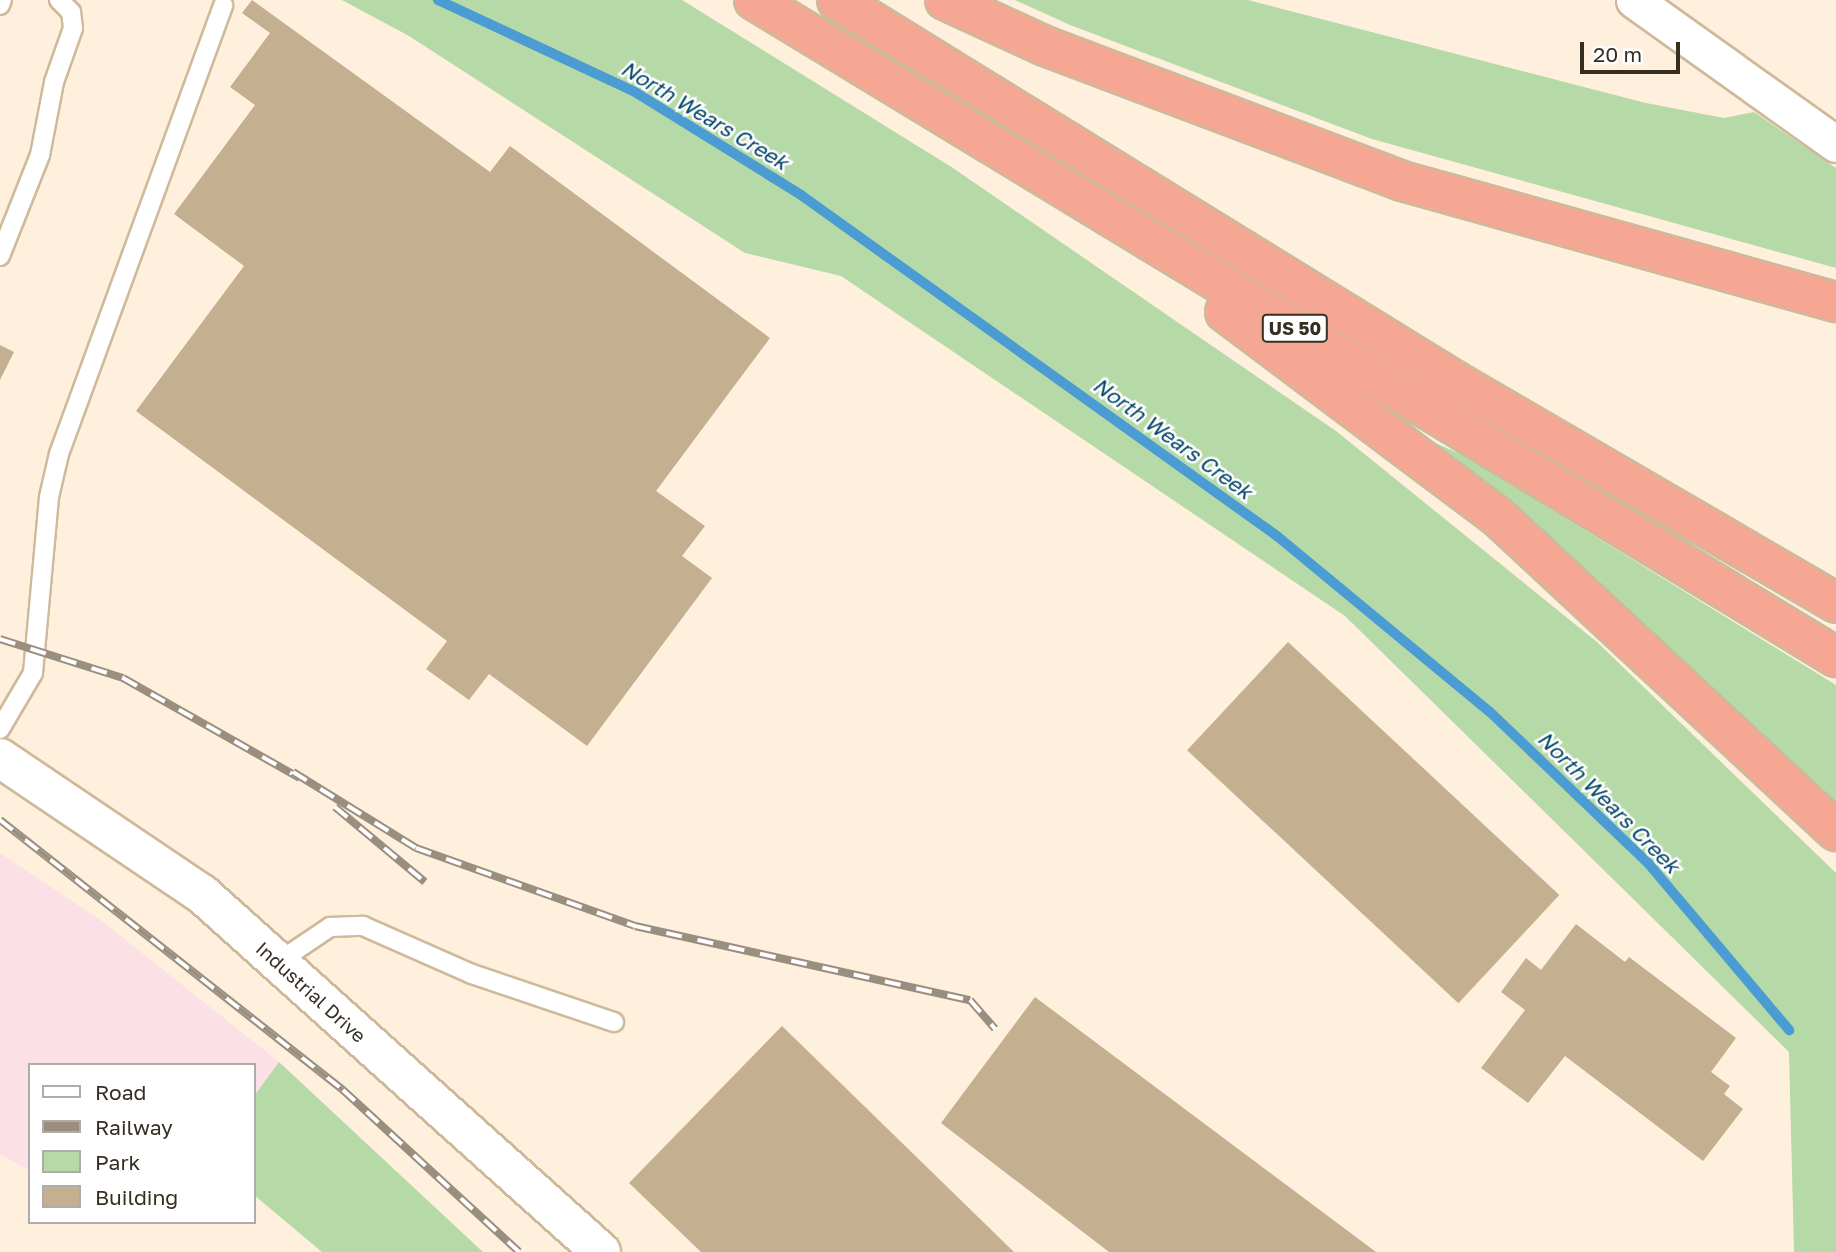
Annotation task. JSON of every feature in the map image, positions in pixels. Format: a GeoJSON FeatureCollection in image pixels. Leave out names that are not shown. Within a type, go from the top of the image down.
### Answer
{"type":"FeatureCollection","features":[{"type":"Feature","properties":{"kind":"highway","name":"US 50"},"geometry":{"type":"LineString","coordinates":[[754,0],[1836,657]]}},
{"type":"Feature","properties":{"kind":"highway","name":"US 50"},"geometry":{"type":"LineString","coordinates":[[837,0],[1455,381],[1836,603]]}},
{"type":"Feature","properties":{"kind":"highway"},"geometry":{"type":"LineString","coordinates":[[945,0],[1045,46],[1402,181],[1836,302]]}},
{"type":"Feature","properties":{"kind":"highway"},"geometry":{"type":"LineString","coordinates":[[1008,155],[1497,516],[1836,831]]}},
{"type":"Feature","properties":{"kind":"main road","name":"Industrial Drive"},"geometry":{"type":"LineString","coordinates":[[0,758],[202,894],[601,1252]]}},
{"type":"Feature","properties":{"kind":"street"},"geometry":{"type":"LineString","coordinates":[[1634,0],[1836,144]]}},
{"type":"Feature","properties":{"kind":"lane"},"geometry":{"type":"LineString","coordinates":[[0,5],[2,0]]}},
{"type":"Feature","properties":{"kind":"lane"},"geometry":{"type":"LineString","coordinates":[[0,256],[40,155],[54,82],[73,28],[71,12],[60,0]]}},
{"type":"Feature","properties":{"kind":"lane"},"geometry":{"type":"LineString","coordinates":[[0,729],[33,673],[49,497],[59,454],[223,5]]}},
{"type":"Feature","properties":{"kind":"lane"},"geometry":{"type":"LineString","coordinates":[[278,962],[330,927],[363,926],[471,974],[614,1022]]}},
{"type":"Feature","properties":{"kind":"shaded area"},"geometry":{"type":"Polygon","coordinates":[[[0,853],[102,921],[279,1062],[256,1093],[256,1063],[28,1063],[28,1170],[0,1154],[0,853]]]}},
{"type":"Feature","properties":{"kind":"green space"},"geometry":{"type":"Polygon","coordinates":[[[342,0],[682,0],[953,168],[1336,431],[1597,642],[1836,873],[1836,1252],[1794,1252],[1789,1052],[1345,616],[841,276],[745,253],[409,36],[342,0]]]}},
{"type":"Feature","properties":{"kind":"green space"},"geometry":{"type":"Polygon","coordinates":[[[1015,0],[1248,0],[1646,103],[1724,118],[1754,112],[1836,168],[1836,268],[1372,139],[1070,25],[1015,0]]]}},
{"type":"Feature","properties":{"kind":"green space"},"geometry":{"type":"Polygon","coordinates":[[[1405,430],[1463,455],[1836,685],[1836,803],[1531,533],[1405,430]]]}},
{"type":"Feature","properties":{"kind":"green space"},"geometry":{"type":"Polygon","coordinates":[[[279,1062],[483,1252],[322,1252],[256,1197],[256,1093],[279,1062]]]}},
{"type":"Feature","properties":{"kind":"building"},"geometry":{"type":"Polygon","coordinates":[[[252,0],[490,172],[510,146],[770,338],[656,491],[705,526],[682,556],[712,578],[587,746],[489,674],[469,700],[426,669],[447,641],[136,411],[244,266],[174,214],[255,105],[230,87],[270,33],[242,13],[252,0]]]}},
{"type":"Feature","properties":{"kind":"building"},"geometry":{"type":"Polygon","coordinates":[[[0,345],[14,352],[0,380],[0,345]]]}},
{"type":"Feature","properties":{"kind":"building"},"geometry":{"type":"Polygon","coordinates":[[[1288,642],[1559,895],[1458,1003],[1187,750],[1288,642]]]}},
{"type":"Feature","properties":{"kind":"building"},"geometry":{"type":"Polygon","coordinates":[[[1576,924],[1625,962],[1629,957],[1736,1038],[1711,1072],[1730,1086],[1724,1094],[1743,1109],[1703,1161],[1565,1056],[1528,1103],[1481,1068],[1525,1010],[1501,992],[1526,958],[1541,970],[1576,924]]]}},
{"type":"Feature","properties":{"kind":"building"},"geometry":{"type":"Polygon","coordinates":[[[1035,997],[1376,1252],[1109,1252],[941,1123],[1035,997]]]}},
{"type":"Feature","properties":{"kind":"building"},"geometry":{"type":"Polygon","coordinates":[[[782,1026],[1014,1252],[701,1252],[629,1183],[782,1026]]]}},
{"type":"Feature","properties":{"kind":"waterway","name":"North Wears Creek"},"geometry":{"type":"LineString","coordinates":[[438,0],[635,92],[801,195],[1277,536],[1490,712],[1648,863],[1789,1030]]}},
{"type":"Feature","properties":{"kind":"railway"},"geometry":{"type":"LineString","coordinates":[[0,639],[123,678],[300,778]]}},
{"type":"Feature","properties":{"kind":"railway"},"geometry":{"type":"LineString","coordinates":[[293,772],[416,848],[635,926],[970,1000],[995,1029]]}},
{"type":"Feature","properties":{"kind":"railway"},"geometry":{"type":"LineString","coordinates":[[335,807],[425,882]]}},
{"type":"Feature","properties":{"kind":"railway"},"geometry":{"type":"LineString","coordinates":[[0,820],[343,1090],[519,1252]]}}]}
